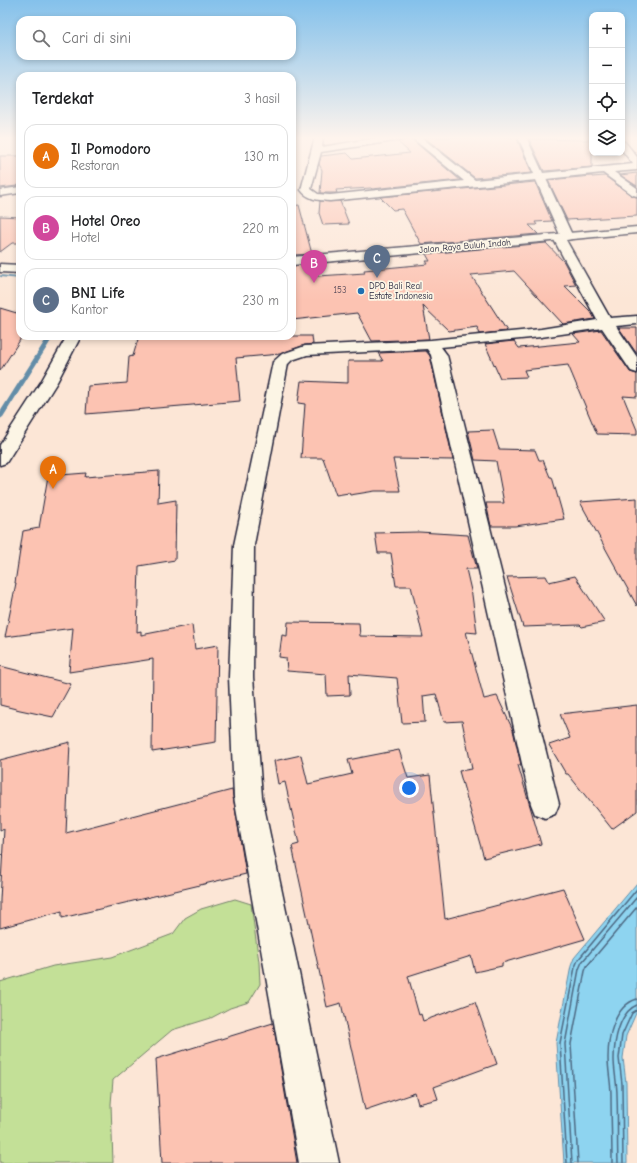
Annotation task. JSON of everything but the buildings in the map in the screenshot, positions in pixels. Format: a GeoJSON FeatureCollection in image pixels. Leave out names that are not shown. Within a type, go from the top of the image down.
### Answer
{"type":"FeatureCollection","features":[{"type":"Feature","properties":{"kind":"main road"},"geometry":{"type":"LineString","coordinates":[[2,193],[12,191]]}},
{"type":"Feature","properties":{"kind":"main road"},"geometry":{"type":"LineString","coordinates":[[308,191],[314,196],[330,198],[399,191]]}},
{"type":"Feature","properties":{"kind":"main road"},"geometry":{"type":"LineString","coordinates":[[545,191],[563,237],[606,323],[637,368]]}},
{"type":"Feature","properties":{"kind":"main road","name":"Jalan Raya Buluh Indah"},"geometry":{"type":"LineString","coordinates":[[296,261],[637,230]]}},
{"type":"Feature","properties":{"kind":"main road"},"geometry":{"type":"LineString","coordinates":[[0,260],[16,261]]}},
{"type":"Feature","properties":{"kind":"main road"},"geometry":{"type":"LineString","coordinates":[[0,268],[16,269]]}},
{"type":"Feature","properties":{"kind":"main road"},"geometry":{"type":"LineString","coordinates":[[319,1163],[248,797],[241,677],[244,544],[281,362],[287,357],[305,351],[431,344],[541,333],[637,320]]}},
{"type":"Feature","properties":{"kind":"main road"},"geometry":{"type":"LineString","coordinates":[[0,459],[49,382],[72,340]]}},
{"type":"Feature","properties":{"kind":"main road"},"geometry":{"type":"LineString","coordinates":[[431,344],[439,355],[545,804]]}},
{"type":"Feature","properties":{"kind":"green space"},"geometry":{"type":"Polygon","coordinates":[[[235,899],[251,904],[259,962],[260,984],[249,1002],[230,1008],[211,1018],[172,1030],[113,1080],[111,1104],[113,1163],[0,1163],[0,982],[53,966],[112,957],[173,934],[185,918],[201,909],[235,899]]]}},
{"type":"Feature","properties":{"kind":"water"},"geometry":{"type":"Polygon","coordinates":[[[637,883],[637,1011],[626,1036],[623,1058],[626,1083],[627,1163],[564,1163],[556,1043],[571,966],[574,958],[637,883]]]}},
{"type":"Feature","properties":{"kind":"waterway"},"geometry":{"type":"LineString","coordinates":[[0,276],[16,278]]}},
{"type":"Feature","properties":{"kind":"waterway"},"geometry":{"type":"LineString","coordinates":[[0,417],[48,340]]}},
{"type":"Feature","properties":{"kind":"place","name":"BNI Life"},"geometry":{"type":"Point","coordinates":[377,278]}},
{"type":"Feature","properties":{"kind":"place","name":"Hotel Oreo"},"geometry":{"type":"Point","coordinates":[314,283]}},
{"type":"Feature","properties":{"kind":"place","name":"DPD Bali Real Estate Indonesia"},"geometry":{"type":"Point","coordinates":[361,291]}},
{"type":"Feature","properties":{"kind":"place","name":"Il Pomodoro"},"geometry":{"type":"Point","coordinates":[53,489]}}]}
